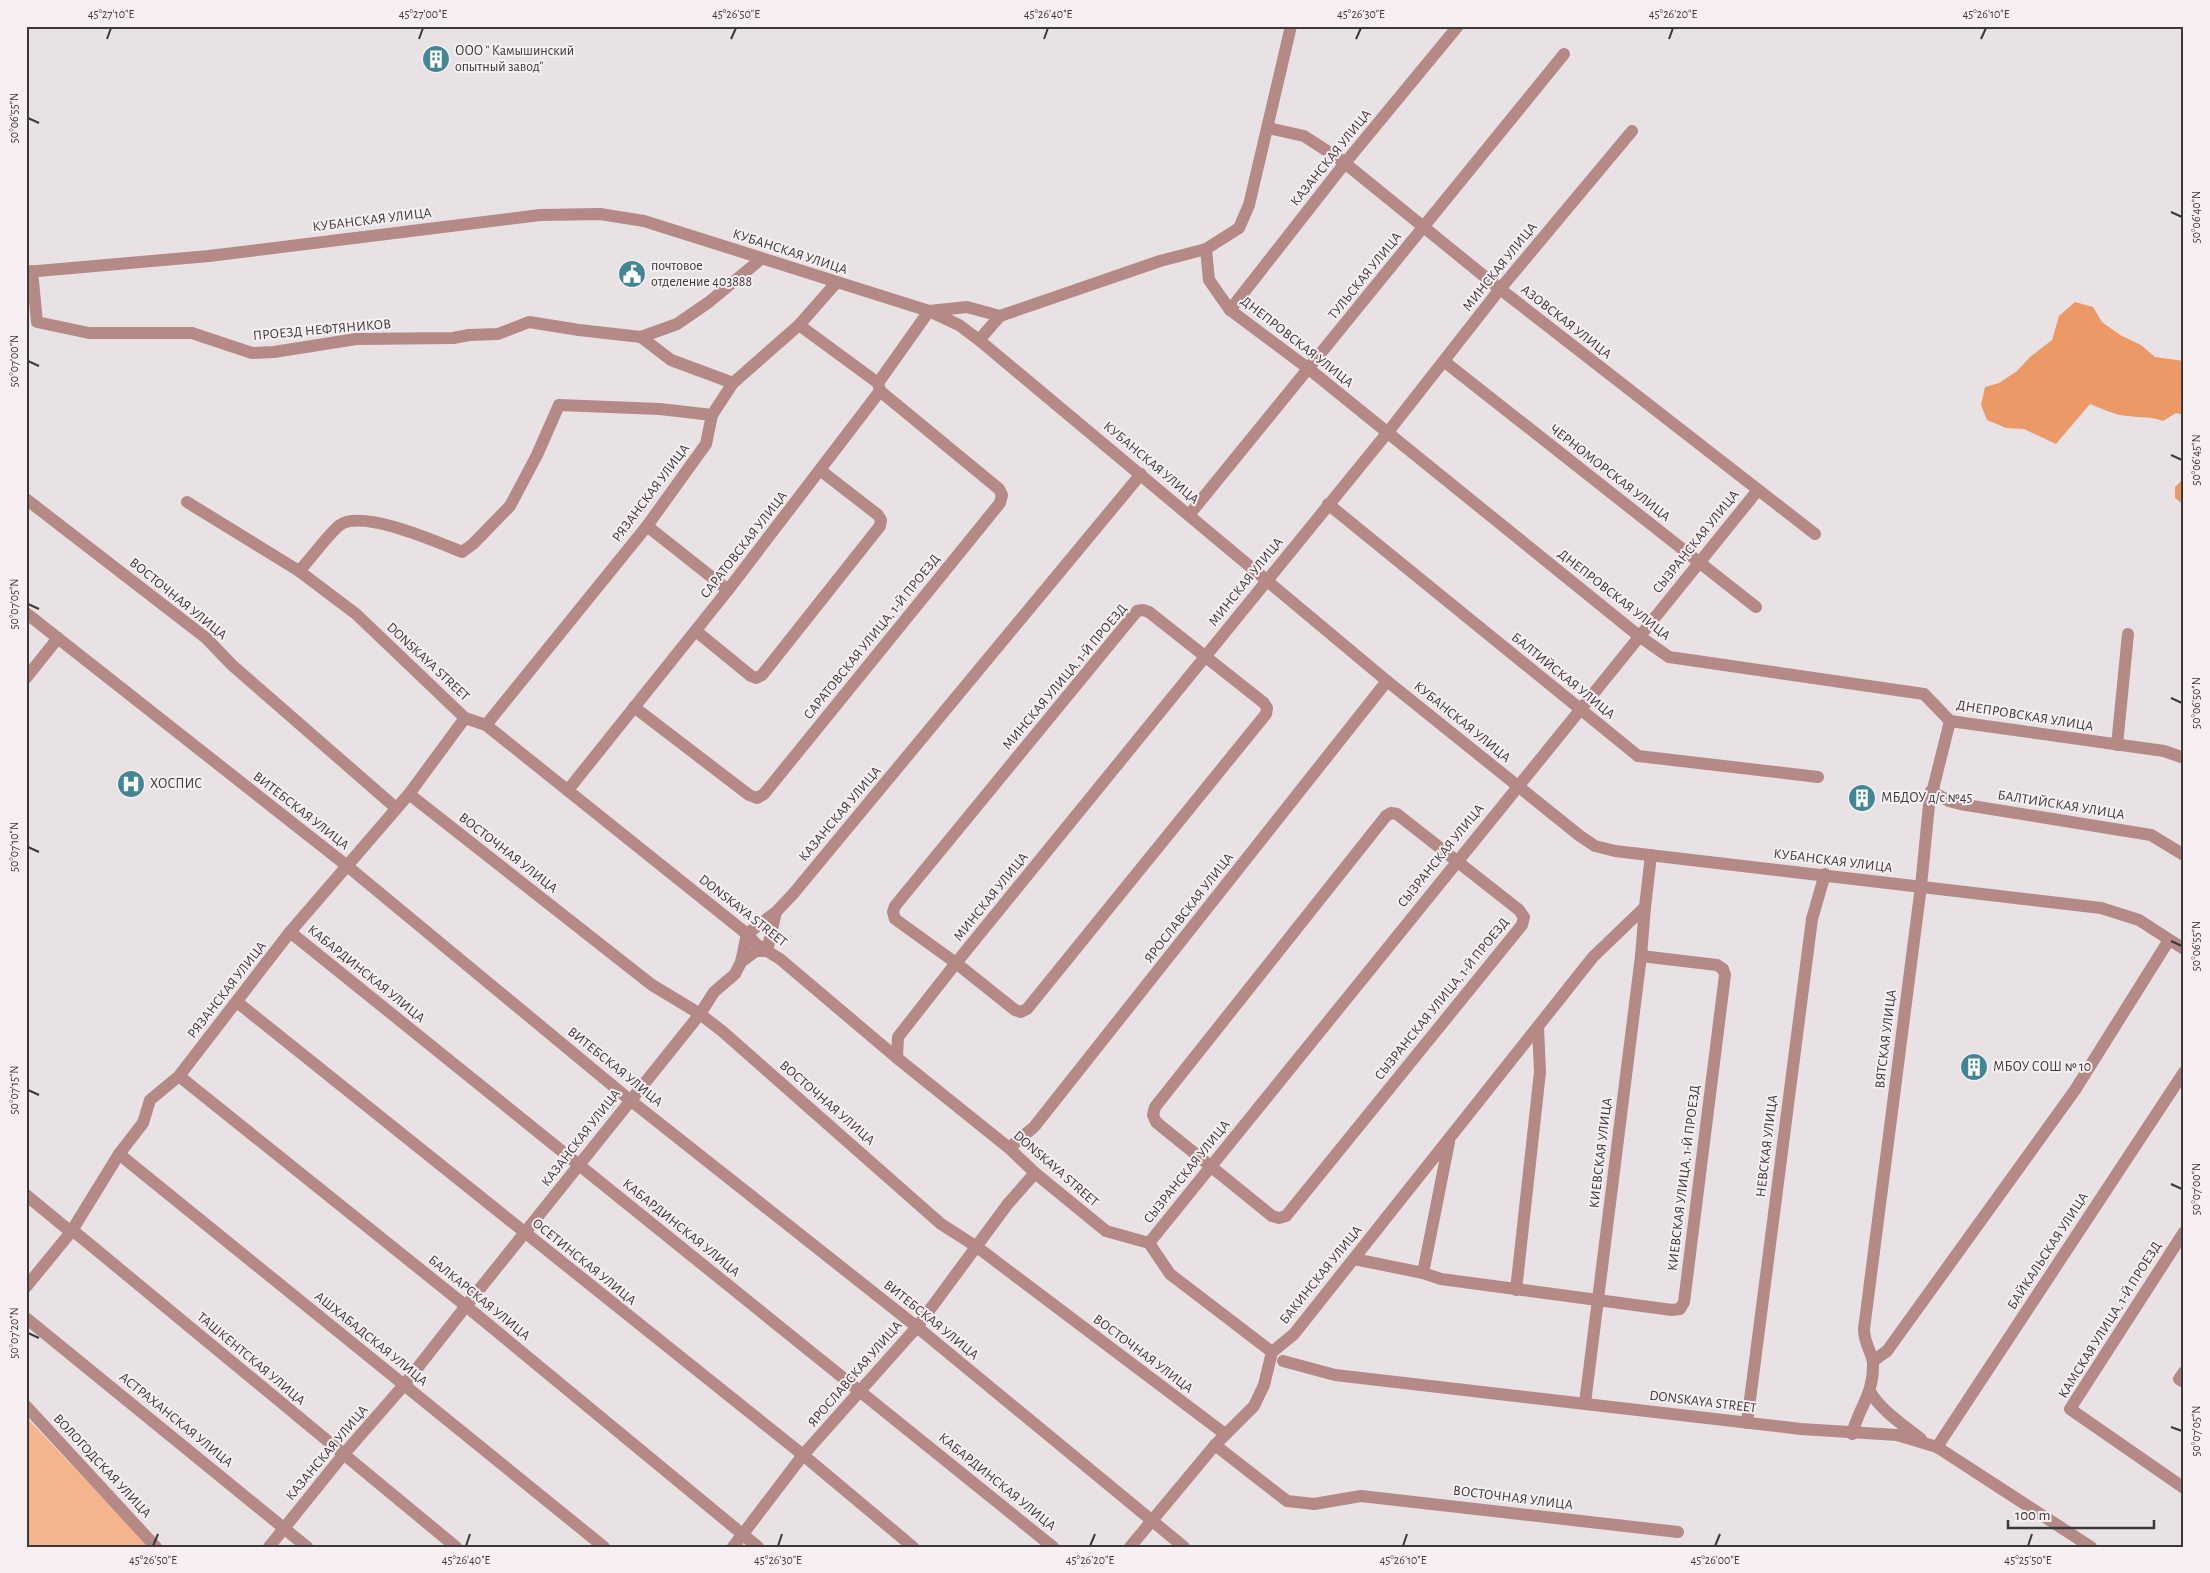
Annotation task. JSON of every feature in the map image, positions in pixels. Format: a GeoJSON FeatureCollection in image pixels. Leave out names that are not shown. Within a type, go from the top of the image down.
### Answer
{"type":"FeatureCollection","features":[{"type":"Feature","properties":{"kind":"street"},"geometry":{"type":"LineString","coordinates":[[979,340],[1000,316],[1160,261],[1206,249],[1239,228],[1249,205],[1291,26]]}},
{"type":"Feature","properties":{"kind":"street","name":"КАЗАНСКАЯ УЛИЦА"},"geometry":{"type":"LineString","coordinates":[[1230,310],[1345,163],[1458,26]]}},
{"type":"Feature","properties":{"kind":"street","name":"ТУЛЬСКАЯ УЛИЦА"},"geometry":{"type":"LineString","coordinates":[[1189,515],[1564,54]]}},
{"type":"Feature","properties":{"kind":"street","name":"АЗОВСКАЯ УЛИЦА"},"geometry":{"type":"LineString","coordinates":[[1268,128],[1304,136],[1345,163],[1500,289],[1815,534]]}},
{"type":"Feature","properties":{"kind":"street","name":"МИНСКАЯ УЛИЦА"},"geometry":{"type":"LineString","coordinates":[[898,1058],[898,1037],[956,963],[1445,362],[1500,289],[1632,131]]}},
{"type":"Feature","properties":{"kind":"street","name":"КУБАНСКАЯ УЛИЦА"},"geometry":{"type":"LineString","coordinates":[[29,272],[209,256],[540,215],[580,213],[620,216],[644,221],[929,311],[959,325],[1141,474],[1387,682],[1595,846],[1615,851],[1825,874],[2101,908],[2139,920],[2184,949]]}},
{"type":"Feature","properties":{"kind":"street","name":"ДНЕПРОВСКАЯ УЛИЦА"},"geometry":{"type":"LineString","coordinates":[[1206,249],[1209,280],[1230,310],[1309,369],[1639,636],[1669,658],[1924,694],[1950,721],[2164,751],[2184,758]]}},
{"type":"Feature","properties":{"kind":"street","name":"ПРОЕЗД НЕФТЯНИКОВ"},"geometry":{"type":"LineString","coordinates":[[29,272],[37,322],[89,332],[192,333],[252,353],[274,352],[356,339],[453,338],[469,335],[498,334],[529,322],[641,337],[677,324],[709,302],[761,259]]}},
{"type":"Feature","properties":{"kind":"street","name":"РЯЗАНСКАЯ УЛИЦА"},"geometry":{"type":"LineString","coordinates":[[486,725],[647,526],[706,444],[712,415],[733,383],[800,325],[836,283]]}},
{"type":"Feature","properties":{"kind":"street"},"geometry":{"type":"LineString","coordinates":[[929,311],[967,307],[1000,316]]}},
{"type":"Feature","properties":{"kind":"street","name":"САРАТОВСКАЯ УЛИЦА"},"geometry":{"type":"LineString","coordinates":[[568,790],[696,631],[820,470],[879,387],[929,311]]}},
{"type":"Feature","properties":{"kind":"street"},"geometry":{"type":"LineString","coordinates":[[800,325],[879,387]]}},
{"type":"Feature","properties":{"kind":"street"},"geometry":{"type":"LineString","coordinates":[[641,337],[671,360],[733,383]]}},
{"type":"Feature","properties":{"kind":"street","name":"ЧЕРНОМОРСКАЯ УЛИЦА"},"geometry":{"type":"LineString","coordinates":[[1445,362],[1756,608]]}},
{"type":"Feature","properties":{"kind":"street","name":"САРАТОВСКАЯ УЛИЦА, 1-Й ПРОЕЗД"},"geometry":{"type":"LineString","coordinates":[[634,707],[749,795],[757,798],[764,794],[1000,502],[1002,495],[999,489],[879,387]]}},
{"type":"Feature","properties":{"kind":"street"},"geometry":{"type":"LineString","coordinates":[[299,571],[341,524],[360,519],[410,531],[462,552],[473,544],[510,506],[560,405],[660,409],[712,415]]}},
{"type":"Feature","properties":{"kind":"street"},"geometry":{"type":"LineString","coordinates":[[696,631],[751,676],[756,678],[762,675],[880,526],[881,520],[878,515],[820,470]]}},
{"type":"Feature","properties":{"kind":"street","name":"КАЗАНСКАЯ УЛИЦА"},"geometry":{"type":"LineString","coordinates":[[269,1547],[342,1455],[404,1385],[700,1014],[714,992],[735,974],[741,962],[747,934],[776,912],[793,894],[1141,474]]}},
{"type":"Feature","properties":{"kind":"street","name":"СЫЗРАНСКАЯ УЛИЦА"},"geometry":{"type":"LineString","coordinates":[[1149,1243],[1517,785],[1758,490]]}},
{"type":"Feature","properties":{"kind":"street","name":"ВОСТОЧНАЯ УЛИЦА"},"geometry":{"type":"LineString","coordinates":[[26,499],[206,638],[232,665],[396,808]]}},
{"type":"Feature","properties":{"kind":"street","name":"DONSKAYA STREET"},"geometry":{"type":"LineString","coordinates":[[187,502],[299,571],[356,614],[465,718],[486,725],[568,790],[747,934],[756,944],[780,960],[1009,1148],[1035,1173],[1106,1231],[1149,1243]]}},
{"type":"Feature","properties":{"kind":"street","name":"БАЛТИЙСКАЯ УЛИЦА"},"geometry":{"type":"LineString","coordinates":[[1328,504],[1638,756],[1818,777]]}},
{"type":"Feature","properties":{"kind":"street"},"geometry":{"type":"LineString","coordinates":[[647,526],[728,590]]}},
{"type":"Feature","properties":{"kind":"street","name":"МИНСКАЯ УЛИЦА, 1-Й ПРОЕЗД"},"geometry":{"type":"LineString","coordinates":[[1137,611],[1149,612],[1264,702],[1266,714],[1027,1009],[1021,1012],[1015,1010],[956,963],[895,919],[893,912],[895,906],[1137,611]]}},
{"type":"Feature","properties":{"kind":"street","name":"ВИТЕБСКАЯ УЛИЦА"},"geometry":{"type":"LineString","coordinates":[[26,613],[346,865],[630,1100],[917,1326],[1184,1547]]}},
{"type":"Feature","properties":{"kind":"street"},"geometry":{"type":"LineString","coordinates":[[2117,745],[2128,634]]}},
{"type":"Feature","properties":{"kind":"street"},"geometry":{"type":"LineString","coordinates":[[26,678],[58,638]]}},
{"type":"Feature","properties":{"kind":"street","name":"ЯРОСЛАВСКАЯ УЛИЦА"},"geometry":{"type":"LineString","coordinates":[[1009,1148],[1034,1126],[1387,682]]}},
{"type":"Feature","properties":{"kind":"street","name":"РЯЗАНСКАЯ УЛИЦА"},"geometry":{"type":"LineString","coordinates":[[26,1287],[71,1232],[120,1154],[142,1123],[150,1100],[179,1076],[290,932],[409,794],[465,718]]}},
{"type":"Feature","properties":{"kind":"street","name":"ВЯТСКАЯ УЛИЦА"},"geometry":{"type":"LineString","coordinates":[[1852,1434],[1870,1392],[1873,1361],[1864,1340],[1864,1329],[1921,886],[1927,815],[1931,792],[1950,721]]}},
{"type":"Feature","properties":{"kind":"street","name":"БАЛТИЙСКАЯ УЛИЦА"},"geometry":{"type":"LineString","coordinates":[[1931,792],[1960,804],[2152,835],[2184,855]]}},
{"type":"Feature","properties":{"kind":"street","name":"ВОСТОЧНАЯ УЛИЦА"},"geometry":{"type":"LineString","coordinates":[[409,794],[652,985],[700,1014],[722,1031],[941,1224],[977,1247],[1225,1434]]}},
{"type":"Feature","properties":{"kind":"street","name":"СЫЗРАНСКАЯ УЛИЦА, 1-Й ПРОЕЗД"},"geometry":{"type":"LineString","coordinates":[[1391,813],[1398,814],[1519,910],[1524,917],[1522,925],[1286,1216],[1279,1218],[1272,1216],[1210,1167],[1156,1122],[1153,1114],[1155,1107],[1380,823],[1391,813]]}},
{"type":"Feature","properties":{"kind":"street"},"geometry":{"type":"LineString","coordinates":[[1645,908],[1651,855]]}},
{"type":"Feature","properties":{"kind":"street","name":"НЕВСКАЯ УЛИЦА"},"geometry":{"type":"LineString","coordinates":[[1747,1423],[1812,919],[1825,874]]}},
{"type":"Feature","properties":{"kind":"street","name":"КИЕВСКАЯ УЛИЦА"},"geometry":{"type":"LineString","coordinates":[[1586,1403],[1641,956],[1645,908]]}},
{"type":"Feature","properties":{"kind":"street","name":"БАКИНСКАЯ УЛИЦА"},"geometry":{"type":"LineString","coordinates":[[1271,1358],[1294,1334],[1593,957],[1645,908]]}},
{"type":"Feature","properties":{"kind":"street"},"geometry":{"type":"LineString","coordinates":[[741,962],[756,951],[767,951],[776,912]]}},
{"type":"Feature","properties":{"kind":"street","name":"КАБАРДИНСКАЯ УЛИЦА"},"geometry":{"type":"LineString","coordinates":[[290,932],[1053,1547]]}},
{"type":"Feature","properties":{"kind":"street"},"geometry":{"type":"LineString","coordinates":[[1873,1361],[1887,1351],[2075,1090],[2169,940]]}},
{"type":"Feature","properties":{"kind":"street","name":"КИЕВСКАЯ УЛИЦА, 1-Й ПРОЕЗД"},"geometry":{"type":"LineString","coordinates":[[1354,1259],[1423,1272],[1441,1279],[1672,1310],[1680,1308],[1684,1302],[1725,975],[1723,969],[1717,965],[1641,956]]}},
{"type":"Feature","properties":{"kind":"street","name":"ОСЕТИНСКАЯ УЛИЦА"},"geometry":{"type":"LineString","coordinates":[[237,1002],[803,1455],[913,1547]]}},
{"type":"Feature","properties":{"kind":"street"},"geometry":{"type":"LineString","coordinates":[[1516,1290],[1540,1072],[1538,1026]]}},
{"type":"Feature","properties":{"kind":"street","name":"БАЙКАЛЬСКАЯ УЛИЦА"},"geometry":{"type":"LineString","coordinates":[[1932,1446],[2184,1072]]}},
{"type":"Feature","properties":{"kind":"street","name":"БАЛКАРСКАЯ УЛИЦА"},"geometry":{"type":"LineString","coordinates":[[179,1076],[466,1306],[758,1547]]}},
{"type":"Feature","properties":{"kind":"street","name":"БАКИНСКАЯ УЛИЦА"},"geometry":{"type":"LineString","coordinates":[[1423,1272],[1450,1139]]}},
{"type":"Feature","properties":{"kind":"street","name":"АШХАБАДСКАЯ УЛИЦА"},"geometry":{"type":"LineString","coordinates":[[120,1154],[604,1547]]}},
{"type":"Feature","properties":{"kind":"street","name":"ЯРОСЛАВСКАЯ УЛИЦА"},"geometry":{"type":"LineString","coordinates":[[733,1547],[803,1455],[917,1326],[1007,1205],[1035,1173]]}},
{"type":"Feature","properties":{"kind":"street","name":"ТАШКЕНТСКАЯ УЛИЦА"},"geometry":{"type":"LineString","coordinates":[[26,1195],[71,1232],[76,1233],[342,1455],[456,1547]]}},
{"type":"Feature","properties":{"kind":"street","name":"КАМСКАЯ УЛИЦА, 1-Й ПРОЕЗД"},"geometry":{"type":"LineString","coordinates":[[2184,1232],[2070,1409],[2184,1488]]}},
{"type":"Feature","properties":{"kind":"street"},"geometry":{"type":"LineString","coordinates":[[1149,1243],[1170,1274],[1271,1358],[1284,1361],[1294,1334]]}},
{"type":"Feature","properties":{"kind":"street","name":"АСТРАХАНСКАЯ УЛИЦА"},"geometry":{"type":"LineString","coordinates":[[26,1318],[307,1547]]}},
{"type":"Feature","properties":{"kind":"street"},"geometry":{"type":"LineString","coordinates":[[1130,1547],[1215,1445],[1254,1406],[1264,1385],[1271,1358]]}},
{"type":"Feature","properties":{"kind":"street","name":"DONSKAYA STREET"},"geometry":{"type":"LineString","coordinates":[[1284,1361],[1334,1375],[1747,1423],[1852,1434],[1896,1436],[1932,1446],[2091,1547]]}},
{"type":"Feature","properties":{"kind":"street"},"geometry":{"type":"LineString","coordinates":[[2184,1372],[2179,1379],[2184,1382]]}},
{"type":"Feature","properties":{"kind":"street"},"geometry":{"type":"LineString","coordinates":[[1870,1392],[1889,1415],[1932,1446]]}},
{"type":"Feature","properties":{"kind":"street","name":"ВОЛОГОДСКАЯ УЛИЦА"},"geometry":{"type":"LineString","coordinates":[[26,1406],[156,1547]]}},
{"type":"Feature","properties":{"kind":"street","name":"ВОСТОЧНАЯ УЛИЦА"},"geometry":{"type":"LineString","coordinates":[[1215,1445],[1287,1501],[1314,1504],[1361,1496],[1678,1532]]}},
{"type":"Feature","properties":{"kind":"shaded area"},"geometry":{"type":"Polygon","coordinates":[[[2075,302],[2093,307],[2102,322],[2120,335],[2141,345],[2155,357],[2184,361],[2184,415],[2176,413],[2163,421],[2118,414],[2090,404],[2056,444],[2024,429],[2006,428],[1987,420],[1981,405],[1985,387],[1999,383],[2017,371],[2030,357],[2052,340],[2059,316],[2075,302]]]}},
{"type":"Feature","properties":{"kind":"shaded area"},"geometry":{"type":"Polygon","coordinates":[[[2184,457],[2184,505],[2175,498],[2175,487],[2182,480],[2182,459],[2184,457]]]}},
{"type":"Feature","properties":{"kind":"shaded area"},"geometry":{"type":"Polygon","coordinates":[[[26,1417],[149,1547],[26,1547],[26,1417]]]}},
{"type":"Feature","properties":{"kind":"place","name":"ООО \" Камышинский опытный завод\""},"geometry":{"type":"Point","coordinates":[436,59]}},
{"type":"Feature","properties":{"kind":"place","name":"почтовое отделение 403888"},"geometry":{"type":"Point","coordinates":[632,274]}},
{"type":"Feature","properties":{"kind":"place","name":"ХОСПИС"},"geometry":{"type":"Point","coordinates":[131,784]}},
{"type":"Feature","properties":{"kind":"place","name":"МБДОУ д/с №45"},"geometry":{"type":"Point","coordinates":[1862,798]}},
{"type":"Feature","properties":{"kind":"place","name":"МБОУ СОШ № 10"},"geometry":{"type":"Point","coordinates":[1974,1067]}}]}
